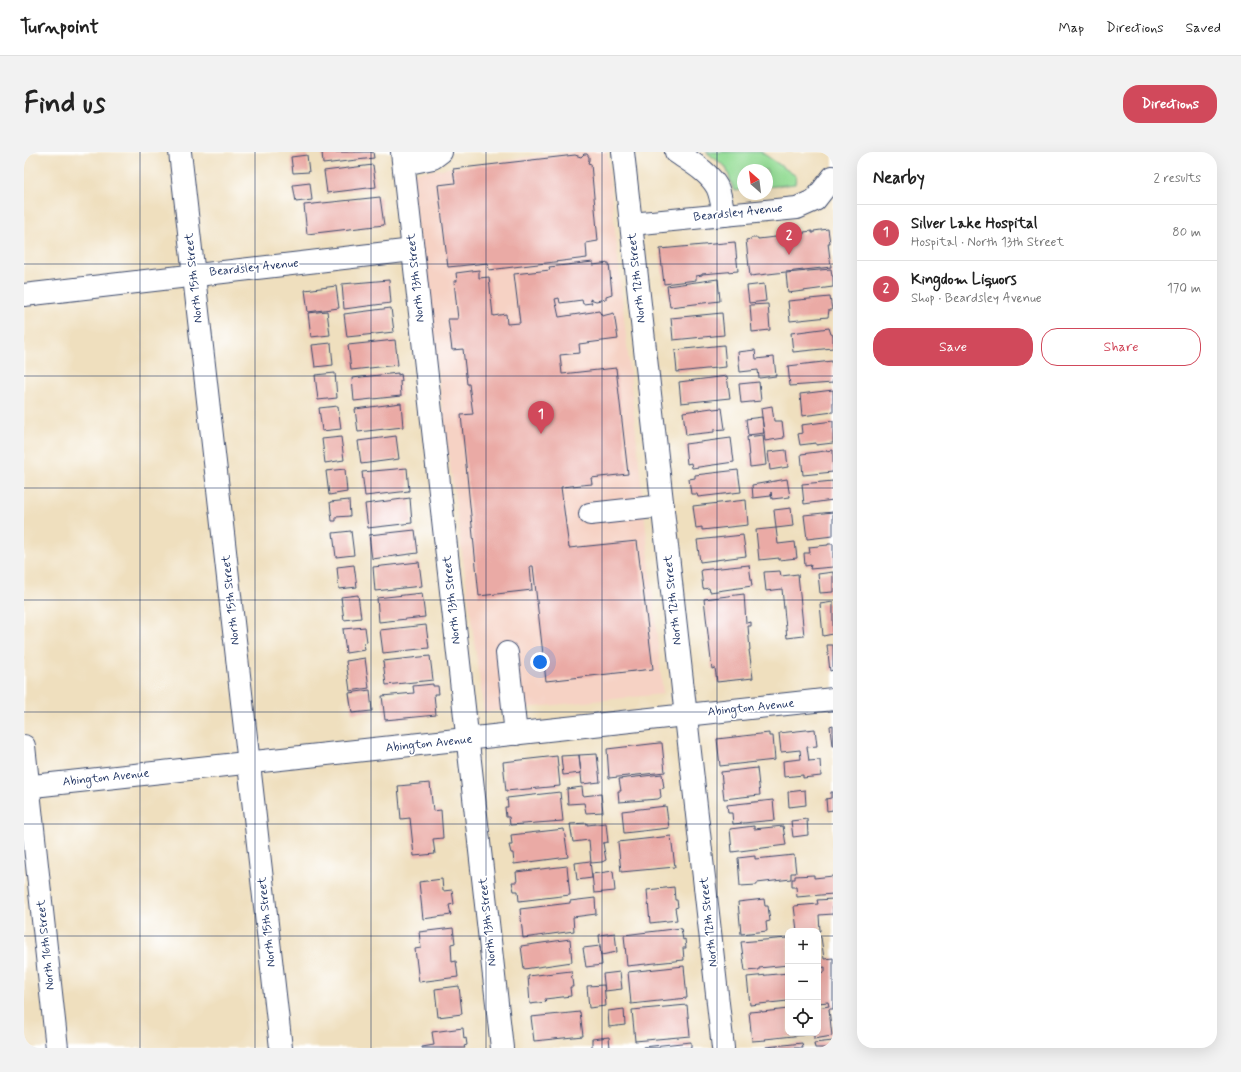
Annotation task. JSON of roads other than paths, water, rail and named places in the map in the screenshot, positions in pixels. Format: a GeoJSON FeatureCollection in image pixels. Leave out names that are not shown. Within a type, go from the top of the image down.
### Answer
{"type":"FeatureCollection","features":[{"type":"Feature","properties":{"kind":"street","name":"North 15th Street"},"geometry":{"type":"LineString","coordinates":[[180,152],[281,1048]]}},
{"type":"Feature","properties":{"kind":"street"},"geometry":{"type":"LineString","coordinates":[[403,158],[433,158],[441,152]]}},
{"type":"Feature","properties":{"kind":"street","name":"North 12th Street"},"geometry":{"type":"LineString","coordinates":[[623,152],[723,1048]]}},
{"type":"Feature","properties":{"kind":"street"},"geometry":{"type":"LineString","coordinates":[[676,152],[707,174],[717,187],[724,215]]}},
{"type":"Feature","properties":{"kind":"street","name":"North 13th Street"},"geometry":{"type":"LineString","coordinates":[[403,158],[502,1048]]}},
{"type":"Feature","properties":{"kind":"street","name":"Beardsley Avenue"},"geometry":{"type":"LineString","coordinates":[[631,224],[797,208],[814,200],[833,177]]}},
{"type":"Feature","properties":{"kind":"street","name":"Beardsley Avenue"},"geometry":{"type":"LineString","coordinates":[[24,295],[413,250]]}},
{"type":"Feature","properties":{"kind":"street"},"geometry":{"type":"LineString","coordinates":[[590,514],[663,506]]}},
{"type":"Feature","properties":{"kind":"street"},"geometry":{"type":"LineString","coordinates":[[507,653],[516,734]]}},
{"type":"Feature","properties":{"kind":"street","name":"Abington Avenue"},"geometry":{"type":"LineString","coordinates":[[26,787],[833,699]]}},
{"type":"Feature","properties":{"kind":"street","name":"North 16th Street"},"geometry":{"type":"LineString","coordinates":[[24,746],[26,787],[57,1048]]}},
{"type":"Feature","properties":{"kind":"place","name":"Kingdom Liquors"},"geometry":{"type":"Point","coordinates":[789,255]}},
{"type":"Feature","properties":{"kind":"place","name":"Silver Lake Hospital"},"geometry":{"type":"Point","coordinates":[541,434]}}]}
